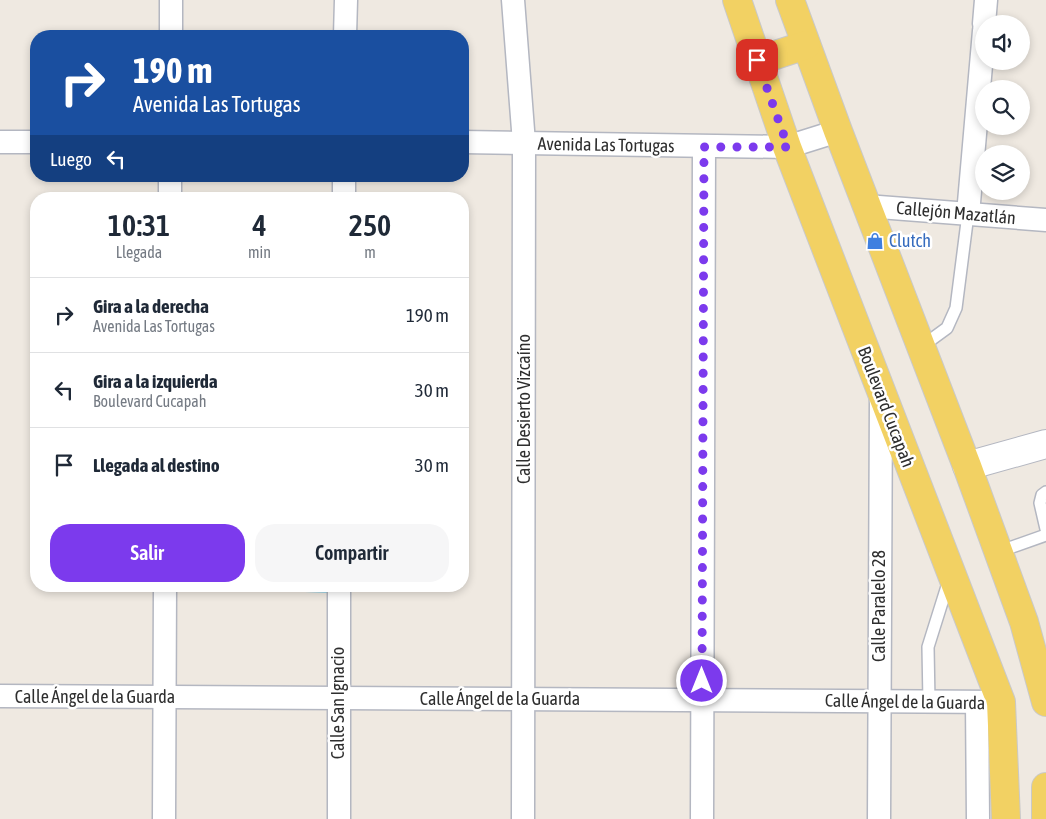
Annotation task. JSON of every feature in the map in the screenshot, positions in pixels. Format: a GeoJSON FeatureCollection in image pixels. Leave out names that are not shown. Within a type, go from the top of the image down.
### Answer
{"type":"FeatureCollection","features":[{"type":"Feature","properties":{"kind":"main road","name":"Boulevard Cucapah"},"geometry":{"type":"LineString","coordinates":[[737,0],[788,147],[951,574],[989,703],[1006,819]]}},
{"type":"Feature","properties":{"kind":"main road"},"geometry":{"type":"LineString","coordinates":[[790,0],[866,206],[967,466],[1024,622],[1046,702]]}},
{"type":"Feature","properties":{"kind":"main road"},"geometry":{"type":"LineString","coordinates":[[757,60],[806,45]]}},
{"type":"Feature","properties":{"kind":"main road"},"geometry":{"type":"LineString","coordinates":[[1046,787],[1046,819]]}},
{"type":"Feature","properties":{"kind":"street"},"geometry":{"type":"LineString","coordinates":[[171,0],[171,30]]}},
{"type":"Feature","properties":{"kind":"street"},"geometry":{"type":"LineString","coordinates":[[345,30],[346,0]]}},
{"type":"Feature","properties":{"kind":"street","name":"Calle Desierto Vizcaíno"},"geometry":{"type":"LineString","coordinates":[[513,0],[524,143],[524,699],[522,819]]}},
{"type":"Feature","properties":{"kind":"street"},"geometry":{"type":"LineString","coordinates":[[985,15],[986,0]]}},
{"type":"Feature","properties":{"kind":"street"},"geometry":{"type":"LineString","coordinates":[[968,214],[981,70]]}},
{"type":"Feature","properties":{"kind":"street","name":"Avenida Las Tortugas"},"geometry":{"type":"LineString","coordinates":[[469,142],[788,147],[838,131]]}},
{"type":"Feature","properties":{"kind":"street"},"geometry":{"type":"LineString","coordinates":[[0,142],[30,142]]}},
{"type":"Feature","properties":{"kind":"street"},"geometry":{"type":"LineString","coordinates":[[702,819],[704,147]]}},
{"type":"Feature","properties":{"kind":"street","name":"Callejón Mazatlán"},"geometry":{"type":"LineString","coordinates":[[866,206],[1046,220]]}},
{"type":"Feature","properties":{"kind":"street","name":"Calle Paralelo 28"},"geometry":{"type":"LineString","coordinates":[[879,819],[881,393]]}},
{"type":"Feature","properties":{"kind":"street"},"geometry":{"type":"LineString","coordinates":[[967,466],[1046,444]]}},
{"type":"Feature","properties":{"kind":"street"},"geometry":{"type":"LineString","coordinates":[[164,819],[165,592]]}},
{"type":"Feature","properties":{"kind":"street","name":"Calle San Ignacio"},"geometry":{"type":"LineString","coordinates":[[339,592],[339,819]]}},
{"type":"Feature","properties":{"kind":"street","name":"Calle Ángel de la Guarda"},"geometry":{"type":"LineString","coordinates":[[0,696],[989,703]]}},
{"type":"Feature","properties":{"kind":"street"},"geometry":{"type":"LineString","coordinates":[[978,819],[989,703]]}},
{"type":"Feature","properties":{"kind":"lane"},"geometry":{"type":"LineString","coordinates":[[921,347],[948,328],[956,308],[968,214]]}},
{"type":"Feature","properties":{"kind":"lane"},"geometry":{"type":"LineString","coordinates":[[1046,492],[1042,495],[1040,503],[1046,529]]}},
{"type":"Feature","properties":{"kind":"lane"},"geometry":{"type":"LineString","coordinates":[[998,552],[1046,535]]}},
{"type":"Feature","properties":{"kind":"lane"},"geometry":{"type":"LineString","coordinates":[[929,702],[928,647],[951,574]]}},
{"type":"Feature","properties":{"kind":"place","name":"Clutch"},"geometry":{"type":"Point","coordinates":[875,241]}},
{"type":"Feature","properties":{"kind":"route"},"geometry":{"type":"LineString","coordinates":[[702,681],[704,147],[788,147],[757,60]]}}]}
